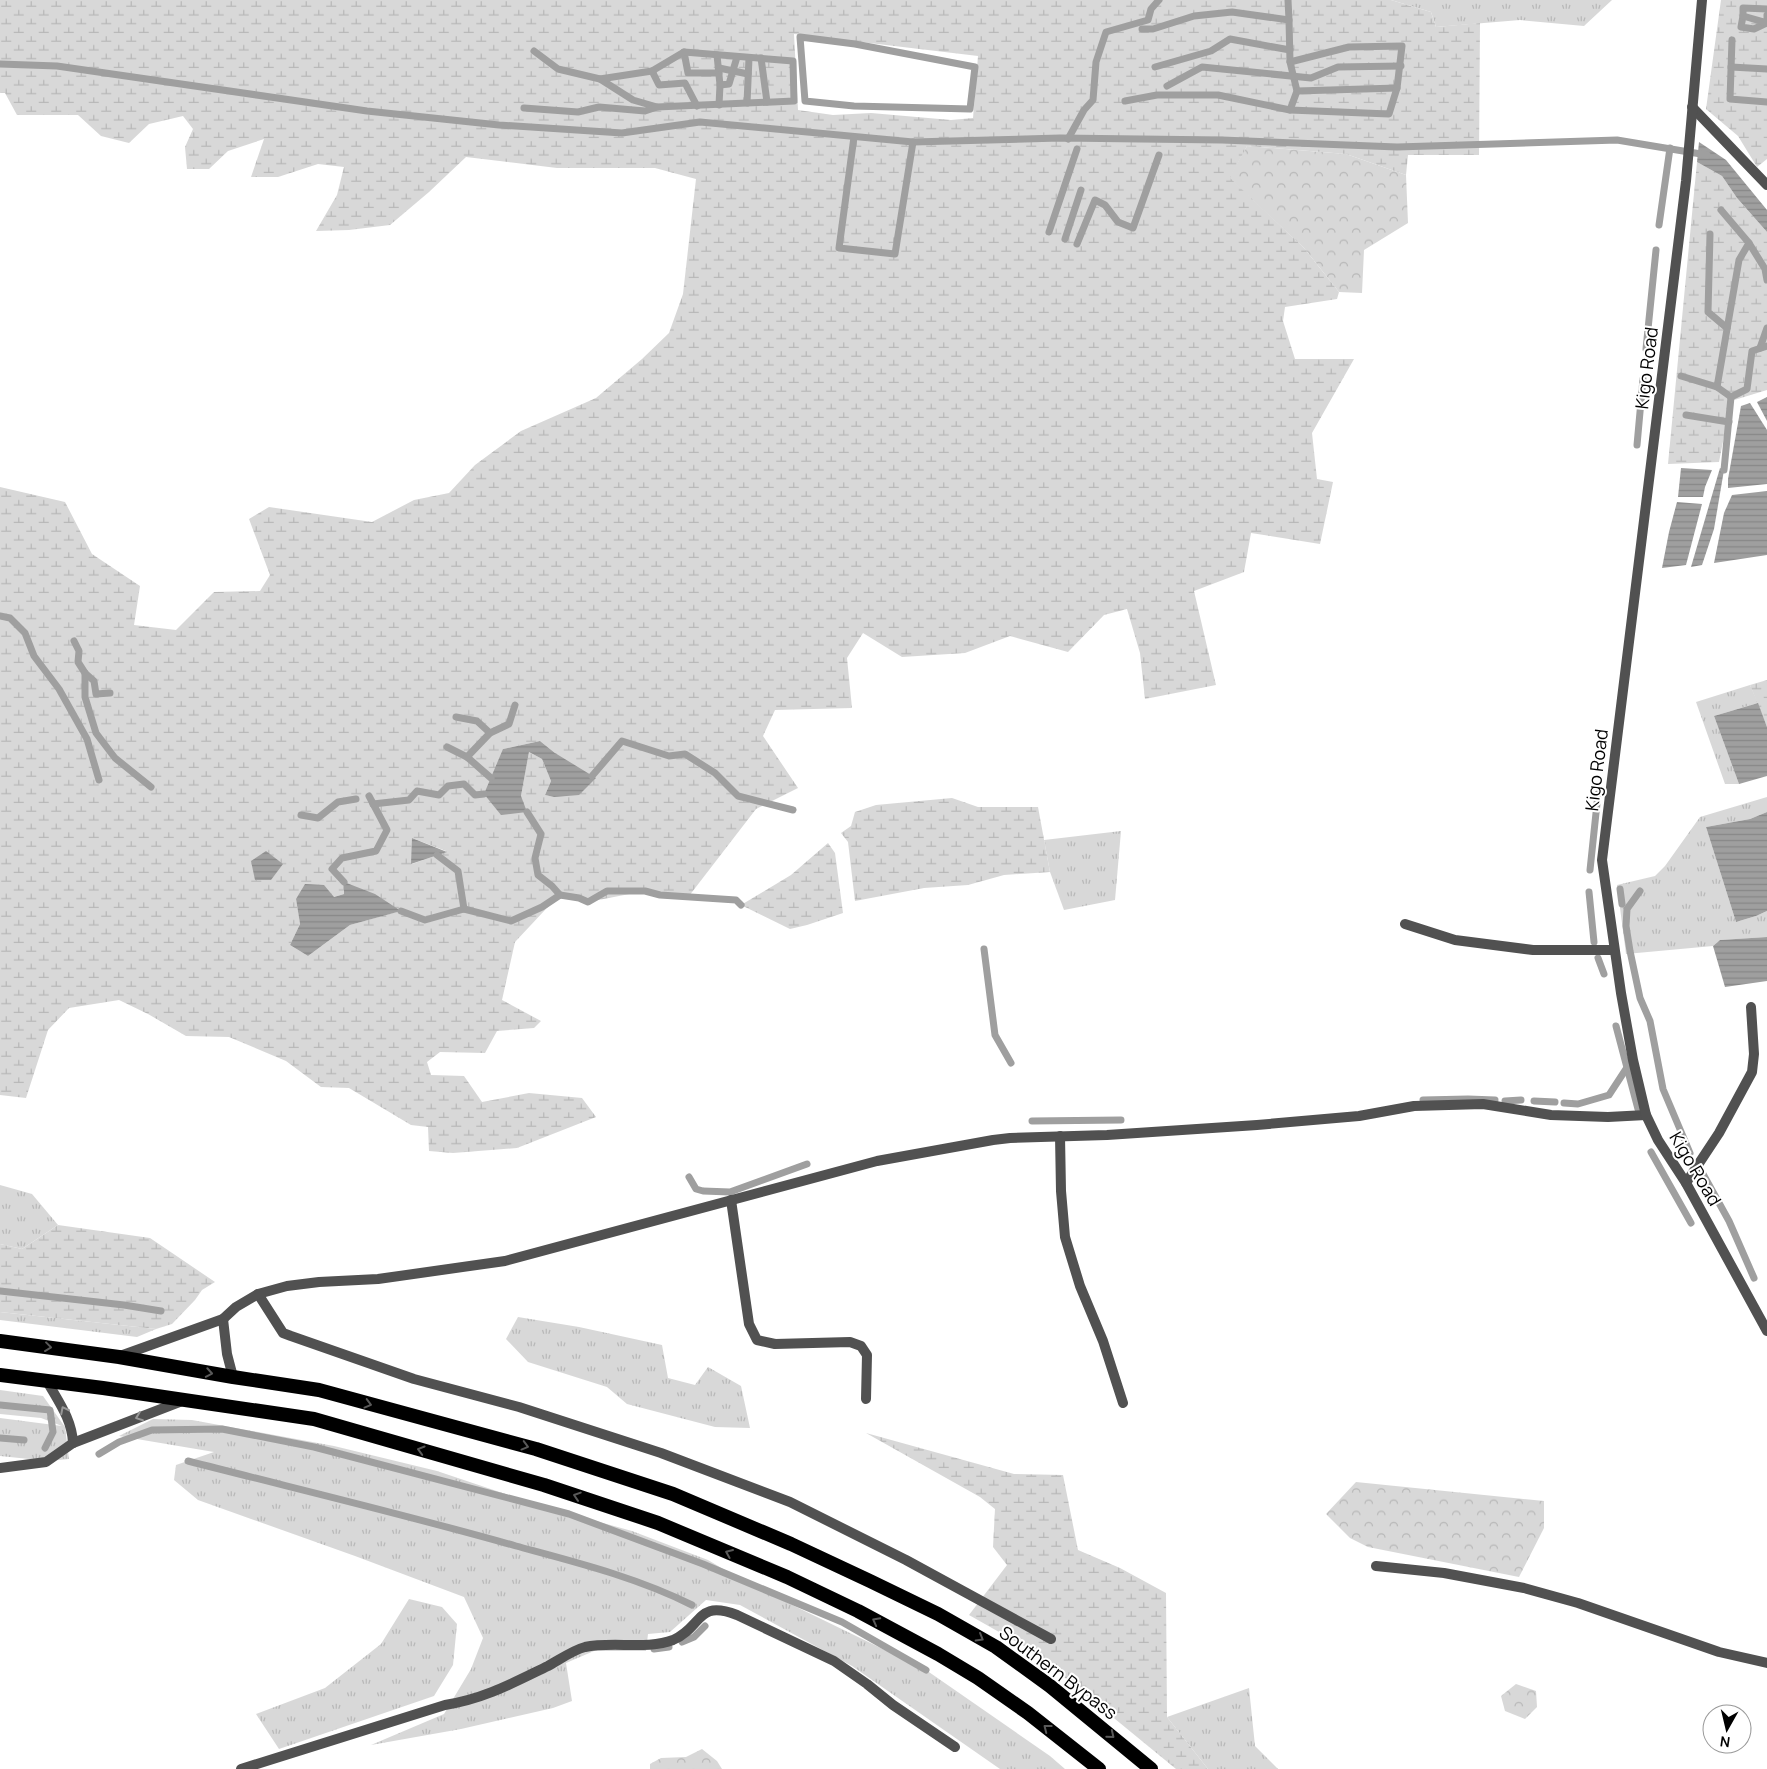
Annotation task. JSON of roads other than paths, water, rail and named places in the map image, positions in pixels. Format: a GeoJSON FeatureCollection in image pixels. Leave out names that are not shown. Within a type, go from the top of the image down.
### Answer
{"type":"FeatureCollection","features":[{"type":"Feature","properties":{"kind":"highway","name":"Southern Bypass"},"geometry":{"type":"LineString","coordinates":[[0,1341],[119,1356],[233,1377],[319,1390],[536,1449],[673,1494],[791,1544],[938,1614],[996,1647],[1050,1686],[1151,1769]]}},
{"type":"Feature","properties":{"kind":"highway"},"geometry":{"type":"LineString","coordinates":[[0,1375],[314,1419],[554,1488],[658,1523],[761,1566],[858,1611],[919,1644],[978,1678],[1028,1713],[1099,1769]]}},
{"type":"Feature","properties":{"kind":"street"},"geometry":{"type":"LineString","coordinates":[[1702,0],[1692,107],[1767,185]]}},
{"type":"Feature","properties":{"kind":"street","name":"Kigo Road"},"geometry":{"type":"LineString","coordinates":[[1692,107],[1686,181],[1602,860],[1614,950],[1633,1060],[1646,1115],[1658,1140],[1686,1183],[1767,1331]]}},
{"type":"Feature","properties":{"kind":"street"},"geometry":{"type":"LineString","coordinates":[[1405,924],[1455,940],[1533,950],[1614,950]]}},
{"type":"Feature","properties":{"kind":"street"},"geometry":{"type":"LineString","coordinates":[[1686,1183],[1719,1133],[1752,1072],[1754,1054],[1751,1007]]}},
{"type":"Feature","properties":{"kind":"street"},"geometry":{"type":"LineString","coordinates":[[119,1356],[223,1319],[236,1307],[258,1294],[287,1286],[319,1282],[378,1279],[505,1261],[877,1161],[1010,1138],[1257,1125],[1359,1116],[1414,1106],[1482,1104],[1551,1115],[1608,1117],[1646,1115]]}},
{"type":"Feature","properties":{"kind":"street"},"geometry":{"type":"LineString","coordinates":[[1060,1136],[1064,1237],[1080,1286],[1103,1341],[1123,1403]]}},
{"type":"Feature","properties":{"kind":"street"},"geometry":{"type":"LineString","coordinates":[[731,1200],[749,1324],[757,1340],[775,1344],[850,1342],[861,1346],[867,1355],[866,1399]]}},
{"type":"Feature","properties":{"kind":"street"},"geometry":{"type":"LineString","coordinates":[[258,1294],[283,1333],[414,1379],[520,1407],[652,1450],[790,1502],[906,1560],[1051,1639]]}},
{"type":"Feature","properties":{"kind":"street"},"geometry":{"type":"LineString","coordinates":[[223,1319],[227,1354],[233,1377]]}},
{"type":"Feature","properties":{"kind":"street"},"geometry":{"type":"LineString","coordinates":[[47,1381],[68,1420],[73,1443]]}},
{"type":"Feature","properties":{"kind":"street"},"geometry":{"type":"LineString","coordinates":[[0,1468],[46,1462],[73,1443],[184,1400]]}},
{"type":"Feature","properties":{"kind":"street"},"geometry":{"type":"LineString","coordinates":[[1376,1566],[1444,1573],[1524,1588],[1578,1603],[1719,1652],[1767,1663]]}},
{"type":"Feature","properties":{"kind":"street"},"geometry":{"type":"LineString","coordinates":[[241,1769],[445,1704],[465,1702],[494,1692],[585,1647],[659,1643],[673,1640],[692,1626],[703,1614],[714,1609],[725,1610],[737,1615],[834,1661],[893,1705],[955,1747]]}},
{"type":"Feature","properties":{"kind":"waterway"},"geometry":{"type":"LineString","coordinates":[[1068,139],[1084,110],[1093,100],[1096,62],[1106,32],[1148,20],[1151,9],[1159,0]]}},
{"type":"Feature","properties":{"kind":"waterway"},"geometry":{"type":"LineString","coordinates":[[1288,0],[1289,20]]}},
{"type":"Feature","properties":{"kind":"waterway"},"geometry":{"type":"LineString","coordinates":[[1767,9],[1743,8],[1743,16],[1767,23]]}},
{"type":"Feature","properties":{"kind":"waterway"},"geometry":{"type":"LineString","coordinates":[[1142,29],[1153,29],[1194,16],[1232,12],[1289,20],[1290,62],[1297,91],[1290,110]]}},
{"type":"Feature","properties":{"kind":"waterway"},"geometry":{"type":"LineString","coordinates":[[1743,16],[1741,27],[1754,29],[1767,23],[1767,15]]}},
{"type":"Feature","properties":{"kind":"waterway"},"geometry":{"type":"LineString","coordinates":[[800,37],[855,44],[975,67],[970,109],[854,106],[805,101],[800,37]]}},
{"type":"Feature","properties":{"kind":"waterway"},"geometry":{"type":"LineString","coordinates":[[1155,67],[1211,51],[1230,39],[1290,50]]}},
{"type":"Feature","properties":{"kind":"waterway"},"geometry":{"type":"LineString","coordinates":[[1732,40],[1730,99],[1767,102]]}},
{"type":"Feature","properties":{"kind":"waterway"},"geometry":{"type":"LineString","coordinates":[[1125,101],[1157,95],[1218,95],[1290,110],[1389,114],[1397,88],[1402,46],[1349,47],[1290,62]]}},
{"type":"Feature","properties":{"kind":"waterway"},"geometry":{"type":"LineString","coordinates":[[534,51],[558,69],[600,79],[633,100],[657,107]]}},
{"type":"Feature","properties":{"kind":"waterway"},"geometry":{"type":"LineString","coordinates":[[684,52],[688,73],[719,73]]}},
{"type":"Feature","properties":{"kind":"waterway"},"geometry":{"type":"LineString","coordinates":[[524,108],[578,112],[599,107],[645,111],[657,107],[794,101],[793,61],[684,52],[652,71],[600,79]]}},
{"type":"Feature","properties":{"kind":"waterway"},"geometry":{"type":"LineString","coordinates":[[717,55],[720,85],[719,105]]}},
{"type":"Feature","properties":{"kind":"waterway"},"geometry":{"type":"LineString","coordinates":[[720,85],[729,84],[737,57]]}},
{"type":"Feature","properties":{"kind":"waterway"},"geometry":{"type":"LineString","coordinates":[[747,103],[749,58]]}},
{"type":"Feature","properties":{"kind":"waterway"},"geometry":{"type":"LineString","coordinates":[[761,58],[767,102]]}},
{"type":"Feature","properties":{"kind":"waterway"},"geometry":{"type":"LineString","coordinates":[[0,64],[57,66],[367,111],[499,125],[622,133],[700,122],[913,142],[1060,138],[1222,140],[1397,147],[1617,140],[1707,155]]}},
{"type":"Feature","properties":{"kind":"waterway"},"geometry":{"type":"LineString","coordinates":[[1167,86],[1202,67],[1311,78],[1338,67],[1401,66]]}},
{"type":"Feature","properties":{"kind":"waterway"},"geometry":{"type":"LineString","coordinates":[[1731,67],[1767,69]]}},
{"type":"Feature","properties":{"kind":"waterway"},"geometry":{"type":"LineString","coordinates":[[719,68],[748,74]]}},
{"type":"Feature","properties":{"kind":"waterway"},"geometry":{"type":"LineString","coordinates":[[652,71],[659,85],[685,83],[697,106]]}},
{"type":"Feature","properties":{"kind":"waterway"},"geometry":{"type":"LineString","coordinates":[[1297,91],[1397,88]]}},
{"type":"Feature","properties":{"kind":"waterway"},"geometry":{"type":"LineString","coordinates":[[854,137],[839,248],[895,254],[913,142]]}},
{"type":"Feature","properties":{"kind":"waterway"},"geometry":{"type":"LineString","coordinates":[[1659,225],[1670,148]]}},
{"type":"Feature","properties":{"kind":"waterway"},"geometry":{"type":"LineString","coordinates":[[1049,232],[1077,149]]}},
{"type":"Feature","properties":{"kind":"waterway"},"geometry":{"type":"LineString","coordinates":[[1077,244],[1095,200],[1105,205],[1118,222],[1133,228],[1159,155]]}},
{"type":"Feature","properties":{"kind":"waterway"},"geometry":{"type":"LineString","coordinates":[[1065,239],[1081,190]]}},
{"type":"Feature","properties":{"kind":"waterway"},"geometry":{"type":"LineString","coordinates":[[1717,387],[1739,260],[1749,243],[1721,210]]}},
{"type":"Feature","properties":{"kind":"waterway"},"geometry":{"type":"LineString","coordinates":[[1710,234],[1708,312],[1727,328]]}},
{"type":"Feature","properties":{"kind":"waterway"},"geometry":{"type":"LineString","coordinates":[[1749,243],[1765,269],[1767,280]]}},
{"type":"Feature","properties":{"kind":"waterway"},"geometry":{"type":"LineString","coordinates":[[1646,349],[1656,250]]}},
{"type":"Feature","properties":{"kind":"waterway"},"geometry":{"type":"LineString","coordinates":[[1760,348],[1767,328]]}},
{"type":"Feature","properties":{"kind":"waterway"},"geometry":{"type":"LineString","coordinates":[[1724,470],[1731,397],[1747,389],[1752,351],[1767,346]]}},
{"type":"Feature","properties":{"kind":"waterway"},"geometry":{"type":"LineString","coordinates":[[1681,376],[1717,387],[1731,397]]}},
{"type":"Feature","properties":{"kind":"waterway"},"geometry":{"type":"LineString","coordinates":[[1637,445],[1643,379]]}},
{"type":"Feature","properties":{"kind":"waterway"},"geometry":{"type":"LineString","coordinates":[[1686,415],[1729,422]]}},
{"type":"Feature","properties":{"kind":"waterway"},"geometry":{"type":"LineString","coordinates":[[0,616],[10,618],[25,633],[34,656],[59,689],[87,739],[99,780]]}},
{"type":"Feature","properties":{"kind":"waterway"},"geometry":{"type":"LineString","coordinates":[[74,641],[79,651],[78,662],[85,673],[94,681],[96,694],[110,693]]}},
{"type":"Feature","properties":{"kind":"waterway"},"geometry":{"type":"LineString","coordinates":[[85,673],[85,697],[96,733],[115,758],[151,787]]}},
{"type":"Feature","properties":{"kind":"waterway"},"geometry":{"type":"LineString","coordinates":[[467,757],[490,733],[509,724],[515,705]]}},
{"type":"Feature","properties":{"kind":"waterway"},"geometry":{"type":"LineString","coordinates":[[456,717],[477,721],[490,733]]}},
{"type":"Feature","properties":{"kind":"waterway"},"geometry":{"type":"LineString","coordinates":[[592,776],[622,741],[669,756],[685,754],[715,773],[738,796],[793,810]]}},
{"type":"Feature","properties":{"kind":"waterway"},"geometry":{"type":"LineString","coordinates":[[447,747],[467,757],[491,778]]}},
{"type":"Feature","properties":{"kind":"waterway"},"geometry":{"type":"LineString","coordinates":[[373,804],[409,800],[417,791],[439,795],[448,786],[464,784],[475,795],[484,794]]}},
{"type":"Feature","properties":{"kind":"waterway"},"geometry":{"type":"LineString","coordinates":[[1590,870],[1598,794]]}},
{"type":"Feature","properties":{"kind":"waterway"},"geometry":{"type":"LineString","coordinates":[[344,882],[332,869],[342,858],[376,851],[387,830],[369,796]]}},
{"type":"Feature","properties":{"kind":"waterway"},"geometry":{"type":"LineString","coordinates":[[301,815],[318,818],[338,802],[356,799]]}},
{"type":"Feature","properties":{"kind":"waterway"},"geometry":{"type":"LineString","coordinates":[[527,812],[541,834],[535,858],[538,875],[560,895],[579,898],[588,902],[607,891],[645,891],[660,895],[736,900],[741,905]]}},
{"type":"Feature","properties":{"kind":"waterway"},"geometry":{"type":"LineString","coordinates":[[437,855],[458,871],[464,909]]}},
{"type":"Feature","properties":{"kind":"waterway"},"geometry":{"type":"LineString","coordinates":[[1620,889],[1622,904]]}},
{"type":"Feature","properties":{"kind":"waterway"},"geometry":{"type":"LineString","coordinates":[[1640,891],[1627,909],[1626,926],[1630,951],[1640,998],[1650,1021],[1663,1089],[1690,1153]]}},
{"type":"Feature","properties":{"kind":"waterway"},"geometry":{"type":"LineString","coordinates":[[1589,892],[1594,942]]}},
{"type":"Feature","properties":{"kind":"waterway"},"geometry":{"type":"LineString","coordinates":[[401,911],[425,920],[464,909],[511,921],[542,907],[560,895]]}},
{"type":"Feature","properties":{"kind":"waterway"},"geometry":{"type":"LineString","coordinates":[[984,949],[995,1035],[1011,1063]]}},
{"type":"Feature","properties":{"kind":"waterway"},"geometry":{"type":"LineString","coordinates":[[1598,958],[1604,974]]}},
{"type":"Feature","properties":{"kind":"waterway"},"geometry":{"type":"LineString","coordinates":[[1616,1026],[1638,1109]]}},
{"type":"Feature","properties":{"kind":"waterway"},"geometry":{"type":"LineString","coordinates":[[1564,1103],[1578,1104],[1609,1095],[1626,1069]]}},
{"type":"Feature","properties":{"kind":"waterway"},"geometry":{"type":"LineString","coordinates":[[1423,1100],[1495,1100]]}},
{"type":"Feature","properties":{"kind":"waterway"},"geometry":{"type":"LineString","coordinates":[[1505,1101],[1521,1100]]}},
{"type":"Feature","properties":{"kind":"waterway"},"geometry":{"type":"LineString","coordinates":[[1534,1101],[1555,1102]]}},
{"type":"Feature","properties":{"kind":"waterway"},"geometry":{"type":"LineString","coordinates":[[1032,1121],[1121,1120]]}},
{"type":"Feature","properties":{"kind":"waterway"},"geometry":{"type":"LineString","coordinates":[[1651,1152],[1691,1223]]}},
{"type":"Feature","properties":{"kind":"waterway"},"geometry":{"type":"LineString","coordinates":[[689,1177],[696,1189],[730,1192],[807,1164]]}},
{"type":"Feature","properties":{"kind":"waterway"},"geometry":{"type":"LineString","coordinates":[[1703,1174],[1729,1221],[1754,1278]]}},
{"type":"Feature","properties":{"kind":"waterway"},"geometry":{"type":"LineString","coordinates":[[0,1291],[161,1311]]}},
{"type":"Feature","properties":{"kind":"waterway"},"geometry":{"type":"LineString","coordinates":[[0,1405],[50,1410],[53,1432],[45,1448]]}},
{"type":"Feature","properties":{"kind":"waterway"},"geometry":{"type":"LineString","coordinates":[[99,1454],[119,1442],[152,1430],[222,1429],[314,1447],[569,1514],[703,1564],[842,1622],[926,1670]]}},
{"type":"Feature","properties":{"kind":"waterway"},"geometry":{"type":"LineString","coordinates":[[0,1438],[24,1440]]}},
{"type":"Feature","properties":{"kind":"waterway"},"geometry":{"type":"LineString","coordinates":[[188,1461],[583,1564],[649,1586],[692,1605]]}},
{"type":"Feature","properties":{"kind":"waterway"},"geometry":{"type":"LineString","coordinates":[[682,1642],[694,1637],[705,1626]]}},
{"type":"Feature","properties":{"kind":"waterway"},"geometry":{"type":"LineString","coordinates":[[654,1649],[669,1647]]}}]}
